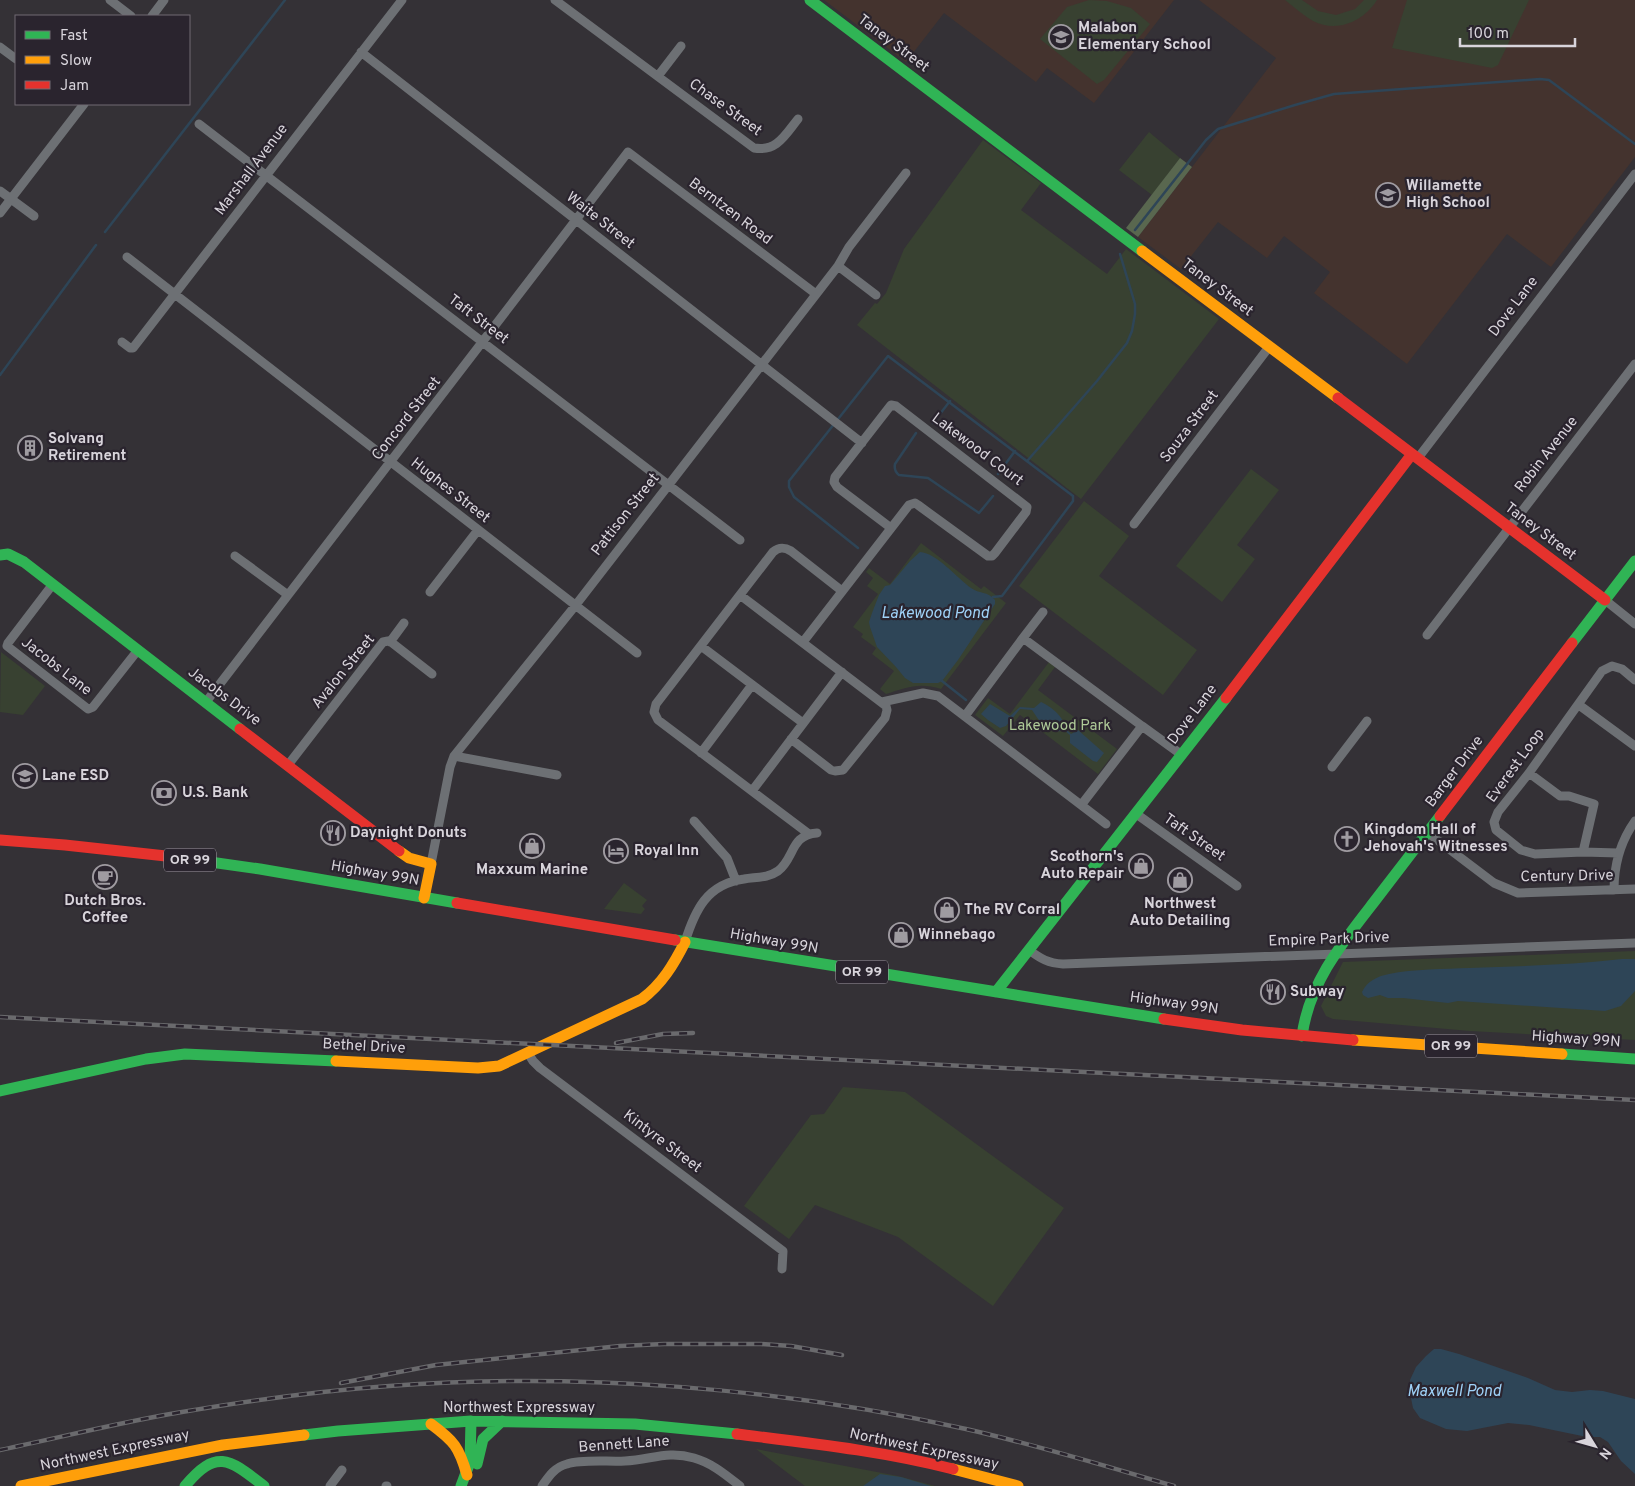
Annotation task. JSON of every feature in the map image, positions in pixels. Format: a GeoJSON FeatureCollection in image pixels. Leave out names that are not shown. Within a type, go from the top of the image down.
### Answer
{"type":"FeatureCollection","features":[{"type":"Feature","properties":{"kind":"street"},"geometry":{"type":"LineString","coordinates":[[110,0],[130,15]]}},
{"type":"Feature","properties":{"kind":"street"},"geometry":{"type":"LineString","coordinates":[[153,15],[164,0]]}},
{"type":"Feature","properties":{"kind":"street","name":"Marshall Avenue"},"geometry":{"type":"LineString","coordinates":[[122,342],[133,348],[402,0]]}},
{"type":"Feature","properties":{"kind":"street","name":"Chase Street"},"geometry":{"type":"LineString","coordinates":[[555,0],[754,148],[762,149],[774,146],[780,142],[798,119]]}},
{"type":"Feature","properties":{"kind":"street","name":"Taney Street"},"geometry":{"type":"LineString","coordinates":[[810,0],[1605,600]]}},
{"type":"Feature","properties":{"kind":"street"},"geometry":{"type":"LineString","coordinates":[[658,76],[681,46]]}},
{"type":"Feature","properties":{"kind":"street"},"geometry":{"type":"LineString","coordinates":[[0,47],[15,58]]}},
{"type":"Feature","properties":{"kind":"street","name":"Waite Street"},"geometry":{"type":"LineString","coordinates":[[361,52],[862,443]]}},
{"type":"Feature","properties":{"kind":"street"},"geometry":{"type":"LineString","coordinates":[[0,213],[79,105]]}},
{"type":"Feature","properties":{"kind":"street","name":"Taft Street"},"geometry":{"type":"LineString","coordinates":[[198,124],[740,540]]}},
{"type":"Feature","properties":{"kind":"street","name":"Concord Street"},"geometry":{"type":"LineString","coordinates":[[206,702],[628,152]]}},
{"type":"Feature","properties":{"kind":"street","name":"Berntzen Road"},"geometry":{"type":"LineString","coordinates":[[628,152],[816,294]]}},
{"type":"Feature","properties":{"kind":"street","name":"Pattison Street"},"geometry":{"type":"LineString","coordinates":[[424,898],[450,767],[454,756],[575,606],[669,485],[838,266],[848,247],[906,173]]}},
{"type":"Feature","properties":{"kind":"street","name":"Dove Lane"},"geometry":{"type":"LineString","coordinates":[[996,992],[1635,174]]}},
{"type":"Feature","properties":{"kind":"street"},"geometry":{"type":"LineString","coordinates":[[0,191],[34,216]]}},
{"type":"Feature","properties":{"kind":"street","name":"Hughes Street"},"geometry":{"type":"LineString","coordinates":[[127,257],[637,653]]}},
{"type":"Feature","properties":{"kind":"street"},"geometry":{"type":"LineString","coordinates":[[838,266],[876,295]]}},
{"type":"Feature","properties":{"kind":"street","name":"Souza Street"},"geometry":{"type":"LineString","coordinates":[[1134,524],[1269,346]]}},
{"type":"Feature","properties":{"kind":"street","name":"Robin Avenue"},"geometry":{"type":"LineString","coordinates":[[1427,636],[1635,364]]}},
{"type":"Feature","properties":{"kind":"street","name":"Lakewood Court"},"geometry":{"type":"LineString","coordinates":[[803,642],[906,508],[915,503],[984,554],[992,556],[1026,512],[1027,507],[894,405],[889,407],[836,477],[835,484],[890,528]]}},
{"type":"Feature","properties":{"kind":"street"},"geometry":{"type":"LineString","coordinates":[[430,592],[478,530]]}},
{"type":"Feature","properties":{"kind":"street"},"geometry":{"type":"LineString","coordinates":[[685,942],[695,914],[712,892],[736,881],[761,877],[776,872],[786,862],[797,842],[813,834],[752,791],[658,720],[654,712],[656,704],[773,552],[782,548],[790,551],[842,591]]}},
{"type":"Feature","properties":{"kind":"street","name":"Jacobs Drive"},"geometry":{"type":"LineString","coordinates":[[0,554],[14,556],[53,584],[407,857],[431,864]]}},
{"type":"Feature","properties":{"kind":"street"},"geometry":{"type":"LineString","coordinates":[[235,556],[288,596]]}},
{"type":"Feature","properties":{"kind":"street","name":"Barger Drive"},"geometry":{"type":"LineString","coordinates":[[1302,1036],[1304,1017],[1309,1004],[1334,954],[1635,560]]}},
{"type":"Feature","properties":{"kind":"street","name":"Jacobs Lane"},"geometry":{"type":"LineString","coordinates":[[53,584],[7,645],[9,648],[88,709],[93,707],[138,650]]}},
{"type":"Feature","properties":{"kind":"street"},"geometry":{"type":"LineString","coordinates":[[740,595],[882,702],[887,710],[885,718],[843,770],[831,770],[791,739]]}},
{"type":"Feature","properties":{"kind":"street"},"geometry":{"type":"LineString","coordinates":[[1605,600],[1635,624]]}},
{"type":"Feature","properties":{"kind":"street"},"geometry":{"type":"LineString","coordinates":[[965,716],[1043,612]]}},
{"type":"Feature","properties":{"kind":"street"},"geometry":{"type":"LineString","coordinates":[[390,642],[404,623]]}},
{"type":"Feature","properties":{"kind":"street"},"geometry":{"type":"LineString","coordinates":[[1023,638],[1182,755]]}},
{"type":"Feature","properties":{"kind":"street","name":"Avalon Street"},"geometry":{"type":"LineString","coordinates":[[288,765],[385,641],[390,642],[432,674]]}},
{"type":"Feature","properties":{"kind":"street"},"geometry":{"type":"LineString","coordinates":[[701,646],[803,723]]}},
{"type":"Feature","properties":{"kind":"street","name":"Everest Loop"},"geometry":{"type":"LineString","coordinates":[[1618,853],[1535,854],[1521,850],[1496,830],[1494,822],[1498,812],[1607,667],[1617,666],[1635,680]]}},
{"type":"Feature","properties":{"kind":"street"},"geometry":{"type":"LineString","coordinates":[[752,791],[842,672]]}},
{"type":"Feature","properties":{"kind":"street"},"geometry":{"type":"LineString","coordinates":[[701,753],[752,685]]}},
{"type":"Feature","properties":{"kind":"street"},"geometry":{"type":"LineString","coordinates":[[882,702],[923,693],[932,694],[944,699],[1106,824]]}},
{"type":"Feature","properties":{"kind":"street"},"geometry":{"type":"LineString","coordinates":[[1580,705],[1635,746]]}},
{"type":"Feature","properties":{"kind":"street"},"geometry":{"type":"LineString","coordinates":[[1332,767],[1367,721]]}},
{"type":"Feature","properties":{"kind":"street"},"geometry":{"type":"LineString","coordinates":[[1082,804],[1142,726]]}},
{"type":"Feature","properties":{"kind":"street"},"geometry":{"type":"LineString","coordinates":[[454,756],[557,775]]}},
{"type":"Feature","properties":{"kind":"street"},"geometry":{"type":"LineString","coordinates":[[1529,772],[1560,796],[1569,796],[1594,804],[1583,852]]}},
{"type":"Feature","properties":{"kind":"street","name":"Taft Street"},"geometry":{"type":"LineString","coordinates":[[1135,813],[1237,886]]}},
{"type":"Feature","properties":{"kind":"street"},"geometry":{"type":"LineString","coordinates":[[694,821],[727,858],[736,881]]}},
{"type":"Feature","properties":{"kind":"street"},"geometry":{"type":"LineString","coordinates":[[1614,890],[1614,876],[1618,853],[1635,821]]}},
{"type":"Feature","properties":{"kind":"street","name":"Century Drive"},"geometry":{"type":"LineString","coordinates":[[1428,833],[1494,883],[1518,894],[1635,889]]}},
{"type":"Feature","properties":{"kind":"street","name":"Highway 99N"},"geometry":{"type":"LineString","coordinates":[[0,840],[76,846],[206,862],[312,878],[685,942],[1242,1030],[1302,1036],[1635,1059]]}},
{"type":"Feature","properties":{"kind":"street","name":"Bethel Drive"},"geometry":{"type":"LineString","coordinates":[[0,1091],[146,1059],[185,1054],[478,1068],[499,1066],[642,999],[656,989],[676,962],[685,942]]}},
{"type":"Feature","properties":{"kind":"street","name":"Empire Park Drive"},"geometry":{"type":"LineString","coordinates":[[1029,950],[1047,962],[1063,964],[1635,943]]}},
{"type":"Feature","properties":{"kind":"street","name":"Kintyre Street"},"geometry":{"type":"LineString","coordinates":[[528,1053],[533,1062],[540,1068],[783,1251],[782,1269]]}},
{"type":"Feature","properties":{"kind":"street"},"geometry":{"type":"LineString","coordinates":[[468,1475],[472,1458],[472,1421]]}},
{"type":"Feature","properties":{"kind":"street","name":"Northwest Expressway"},"geometry":{"type":"LineString","coordinates":[[21,1486],[223,1445],[338,1431],[472,1421],[502,1421],[635,1424],[804,1442],[928,1463],[1018,1486]]}},
{"type":"Feature","properties":{"kind":"street"},"geometry":{"type":"LineString","coordinates":[[461,1486],[475,1468],[483,1439],[502,1421]]}},
{"type":"Feature","properties":{"kind":"street"},"geometry":{"type":"LineString","coordinates":[[431,1424],[459,1448],[468,1475]]}},
{"type":"Feature","properties":{"kind":"street","name":"Bennett Lane"},"geometry":{"type":"LineString","coordinates":[[542,1486],[555,1470],[567,1464],[630,1461],[666,1455],[683,1455],[700,1460],[715,1467],[740,1486]]}},
{"type":"Feature","properties":{"kind":"street"},"geometry":{"type":"LineString","coordinates":[[185,1486],[197,1470],[208,1462],[215,1461],[223,1461],[238,1466],[264,1486]]}},
{"type":"Feature","properties":{"kind":"street"},"geometry":{"type":"LineString","coordinates":[[330,1486],[342,1470]]}},
{"type":"Feature","properties":{"kind":"shaded area","name":"Malabon Elementary School"},"geometry":{"type":"Polygon","coordinates":[[[824,0],[1174,0],[1094,103],[1047,68],[1036,82],[944,13],[906,62],[824,0]]]}},
{"type":"Feature","properties":{"kind":"shaded area","name":"Willamette High School"},"geometry":{"type":"Polygon","coordinates":[[[1199,0],[1635,0],[1635,157],[1551,267],[1507,234],[1407,364],[1314,293],[1330,272],[1284,236],[1267,258],[1218,222],[1181,269],[1138,237],[1276,58],[1199,0]]]}},
{"type":"Feature","properties":{"kind":"green space"},"geometry":{"type":"Polygon","coordinates":[[[1089,0],[1107,1],[1131,8],[1150,24],[1104,80],[1097,84],[1040,39],[1067,7],[1089,0]]]}},
{"type":"Feature","properties":{"kind":"green space"},"geometry":{"type":"Polygon","coordinates":[[[1285,0],[1302,0],[1318,11],[1336,15],[1355,9],[1364,0],[1377,0],[1371,8],[1357,19],[1349,23],[1331,26],[1313,21],[1285,0]]]}},
{"type":"Feature","properties":{"kind":"green space"},"geometry":{"type":"Polygon","coordinates":[[[1407,0],[1529,0],[1498,65],[1492,68],[1392,48],[1407,0]]]}},
{"type":"Feature","properties":{"kind":"green space"},"geometry":{"type":"Polygon","coordinates":[[[1149,132],[1180,158],[1152,195],[1119,170],[1149,132]]]}},
{"type":"Feature","properties":{"kind":"green space"},"geometry":{"type":"Polygon","coordinates":[[[983,140],[1041,183],[1021,210],[1107,274],[1126,249],[1219,319],[1081,499],[857,325],[886,293],[904,249],[983,140]]]}},
{"type":"Feature","properties":{"kind":"green space"},"geometry":{"type":"Polygon","coordinates":[[[1180,158],[1192,167],[1138,237],[1126,228],[1180,158]]]}},
{"type":"Feature","properties":{"kind":"green space"},"geometry":{"type":"Polygon","coordinates":[[[1251,469],[1279,490],[1237,545],[1255,559],[1222,602],[1176,566],[1251,469]]]}},
{"type":"Feature","properties":{"kind":"green space"},"geometry":{"type":"Polygon","coordinates":[[[1084,501],[1129,536],[1099,576],[1197,650],[1163,695],[1019,586],[1084,501]]]}},
{"type":"Feature","properties":{"kind":"green space","name":"Lakewood Pond"},"geometry":{"type":"Polygon","coordinates":[[[921,543],[981,589],[984,586],[1006,603],[941,689],[926,686],[907,687],[886,694],[880,689],[894,671],[872,654],[876,648],[861,637],[863,634],[853,627],[878,594],[867,586],[873,578],[866,572],[869,568],[890,584],[921,543]]]}},
{"type":"Feature","properties":{"kind":"green space"},"geometry":{"type":"Polygon","coordinates":[[[1,652],[45,686],[23,715],[0,712],[1,652]]]}},
{"type":"Feature","properties":{"kind":"green space","name":"Lakewood Park"},"geometry":{"type":"Polygon","coordinates":[[[1049,662],[1055,667],[1038,690],[1117,749],[1098,774],[1020,715],[1003,736],[975,715],[988,698],[1010,714],[1049,662]]]}},
{"type":"Feature","properties":{"kind":"green space"},"geometry":{"type":"Polygon","coordinates":[[[624,883],[647,900],[642,906],[645,909],[641,914],[604,909],[624,883]]]}},
{"type":"Feature","properties":{"kind":"green space"},"geometry":{"type":"Polygon","coordinates":[[[1635,951],[1635,1040],[1470,1031],[1333,1019],[1326,1016],[1321,1006],[1343,962],[1635,951]]]}},
{"type":"Feature","properties":{"kind":"green space"},"geometry":{"type":"Polygon","coordinates":[[[843,1087],[905,1092],[1064,1208],[993,1306],[898,1237],[815,1205],[789,1239],[744,1206],[811,1115],[824,1114],[843,1087]]]}},
{"type":"Feature","properties":{"kind":"green space"},"geometry":{"type":"Polygon","coordinates":[[[756,1449],[898,1476],[935,1486],[805,1486],[756,1449]]]}},
{"type":"Feature","properties":{"kind":"water","name":"Lakewood Pond"},"geometry":{"type":"Polygon","coordinates":[[[920,552],[933,557],[971,588],[989,595],[995,600],[995,604],[958,660],[942,681],[938,683],[913,683],[905,678],[877,647],[869,622],[879,595],[885,586],[890,585],[920,552]]]}},
{"type":"Feature","properties":{"kind":"water"},"geometry":{"type":"Polygon","coordinates":[[[1041,702],[1060,716],[1064,727],[1071,734],[1078,730],[1104,753],[1097,762],[1070,743],[1070,735],[1064,730],[1056,732],[1038,719],[1032,710],[1020,709],[1006,726],[1000,728],[981,714],[990,704],[1010,716],[1020,707],[1034,708],[1041,702]]]}},
{"type":"Feature","properties":{"kind":"water"},"geometry":{"type":"Polygon","coordinates":[[[1635,959],[1635,991],[1621,1006],[1605,1011],[1458,1001],[1448,1003],[1388,998],[1380,995],[1368,998],[1362,992],[1373,980],[1398,972],[1565,964],[1635,959]]]}},
{"type":"Feature","properties":{"kind":"water","name":"Maxwell Pond"},"geometry":{"type":"Polygon","coordinates":[[[1434,1349],[1459,1354],[1528,1378],[1555,1390],[1572,1392],[1603,1391],[1635,1399],[1635,1474],[1621,1461],[1608,1442],[1600,1437],[1587,1437],[1529,1425],[1508,1423],[1467,1431],[1446,1429],[1420,1418],[1413,1408],[1410,1380],[1416,1367],[1434,1349]]]}},
{"type":"Feature","properties":{"kind":"water"},"geometry":{"type":"Polygon","coordinates":[[[880,1474],[901,1477],[931,1486],[863,1486],[880,1474]]]}},
{"type":"Feature","properties":{"kind":"waterway"},"geometry":{"type":"LineString","coordinates":[[105,232],[285,0]]}},
{"type":"Feature","properties":{"kind":"waterway"},"geometry":{"type":"LineString","coordinates":[[1135,230],[1206,140],[1218,129],[1334,94],[1540,79],[1549,80],[1635,144]]}},
{"type":"Feature","properties":{"kind":"waterway"},"geometry":{"type":"LineString","coordinates":[[0,375],[96,245]]}},
{"type":"Feature","properties":{"kind":"waterway"},"geometry":{"type":"LineString","coordinates":[[1028,460],[1097,381],[1127,343],[1132,331],[1135,304],[1120,254]]}},
{"type":"Feature","properties":{"kind":"waterway"},"geometry":{"type":"LineString","coordinates":[[858,548],[794,497],[789,487],[789,481],[888,356],[1073,496],[1073,501],[1002,596],[993,597]]}},
{"type":"Feature","properties":{"kind":"waterway"},"geometry":{"type":"LineString","coordinates":[[933,423],[950,401]]}},
{"type":"Feature","properties":{"kind":"waterway"},"geometry":{"type":"LineString","coordinates":[[916,433],[895,464],[895,470],[899,475],[928,478],[979,513],[993,496]]}},
{"type":"Feature","properties":{"kind":"waterway"},"geometry":{"type":"LineString","coordinates":[[998,474],[1015,451]]}},
{"type":"Feature","properties":{"kind":"waterway"},"geometry":{"type":"LineString","coordinates":[[942,681],[966,700]]}},
{"type":"Feature","properties":{"kind":"railway"},"geometry":{"type":"LineString","coordinates":[[0,1017],[1635,1100]]}},
{"type":"Feature","properties":{"kind":"railway"},"geometry":{"type":"LineString","coordinates":[[616,1043],[663,1034],[693,1033]]}},
{"type":"Feature","properties":{"kind":"railway"},"geometry":{"type":"LineString","coordinates":[[341,1383],[436,1365],[620,1346],[761,1344],[791,1346],[842,1355]]}},
{"type":"Feature","properties":{"kind":"railway"},"geometry":{"type":"LineString","coordinates":[[0,1450],[154,1417],[229,1404],[362,1388],[461,1382],[534,1381],[606,1383],[752,1394],[896,1415],[1019,1442],[1174,1486]]}},
{"type":"Feature","properties":{"kind":"traffic: fast"},"geometry":{"type":"LineString","coordinates":[[810,0],[1142,251]]}},
{"type":"Feature","properties":{"kind":"traffic: fast"},"geometry":{"type":"LineString","coordinates":[[0,555],[8,554],[24,562],[240,729]]}},
{"type":"Feature","properties":{"kind":"traffic: fast"},"geometry":{"type":"LineString","coordinates":[[1572,643],[1635,561]]}},
{"type":"Feature","properties":{"kind":"traffic: fast"},"geometry":{"type":"LineString","coordinates":[[996,992],[1226,698]]}},
{"type":"Feature","properties":{"kind":"traffic: fast"},"geometry":{"type":"LineString","coordinates":[[1302,1036],[1306,1017],[1319,981],[1339,948],[1440,816]]}},
{"type":"Feature","properties":{"kind":"traffic: fast"},"geometry":{"type":"LineString","coordinates":[[175,857],[260,869],[457,903]]}},
{"type":"Feature","properties":{"kind":"traffic: fast"},"geometry":{"type":"LineString","coordinates":[[675,940],[1164,1019]]}},
{"type":"Feature","properties":{"kind":"traffic: fast"},"geometry":{"type":"LineString","coordinates":[[0,1091],[146,1059],[185,1054],[336,1061]]}},
{"type":"Feature","properties":{"kind":"traffic: fast"},"geometry":{"type":"LineString","coordinates":[[1562,1054],[1635,1059]]}},
{"type":"Feature","properties":{"kind":"traffic: fast"},"geometry":{"type":"LineString","coordinates":[[304,1435],[471,1421],[635,1424],[737,1434]]}},
{"type":"Feature","properties":{"kind":"traffic: fast"},"geometry":{"type":"LineString","coordinates":[[461,1486],[470,1462],[471,1421]]}},
{"type":"Feature","properties":{"kind":"traffic: fast"},"geometry":{"type":"LineString","coordinates":[[477,1464],[483,1439],[502,1421]]}},
{"type":"Feature","properties":{"kind":"traffic: fast"},"geometry":{"type":"LineString","coordinates":[[185,1486],[196,1474],[215,1462],[232,1464],[264,1486]]}},
{"type":"Feature","properties":{"kind":"traffic: slow"},"geometry":{"type":"LineString","coordinates":[[1142,251],[1338,398]]}},
{"type":"Feature","properties":{"kind":"traffic: slow"},"geometry":{"type":"LineString","coordinates":[[399,851],[409,858],[431,864],[424,898]]}},
{"type":"Feature","properties":{"kind":"traffic: slow"},"geometry":{"type":"LineString","coordinates":[[336,1061],[478,1068],[499,1066],[642,999],[656,987],[667,973],[685,942]]}},
{"type":"Feature","properties":{"kind":"traffic: slow"},"geometry":{"type":"LineString","coordinates":[[1353,1040],[1562,1054]]}},
{"type":"Feature","properties":{"kind":"traffic: slow"},"geometry":{"type":"LineString","coordinates":[[431,1424],[455,1445],[467,1475]]}},
{"type":"Feature","properties":{"kind":"traffic: slow"},"geometry":{"type":"LineString","coordinates":[[21,1486],[223,1445],[304,1435]]}},
{"type":"Feature","properties":{"kind":"traffic: slow"},"geometry":{"type":"LineString","coordinates":[[953,1469],[1018,1486]]}},
{"type":"Feature","properties":{"kind":"traffic: jam"},"geometry":{"type":"LineString","coordinates":[[1338,398],[1605,600]]}},
{"type":"Feature","properties":{"kind":"traffic: jam"},"geometry":{"type":"LineString","coordinates":[[1226,698],[1412,454]]}},
{"type":"Feature","properties":{"kind":"traffic: jam"},"geometry":{"type":"LineString","coordinates":[[1440,816],[1572,643]]}},
{"type":"Feature","properties":{"kind":"traffic: jam"},"geometry":{"type":"LineString","coordinates":[[240,729],[399,851]]}},
{"type":"Feature","properties":{"kind":"traffic: jam"},"geometry":{"type":"LineString","coordinates":[[0,840],[175,857]]}},
{"type":"Feature","properties":{"kind":"traffic: jam"},"geometry":{"type":"LineString","coordinates":[[457,903],[675,940]]}},
{"type":"Feature","properties":{"kind":"traffic: jam"},"geometry":{"type":"LineString","coordinates":[[1164,1019],[1242,1030],[1353,1040]]}},
{"type":"Feature","properties":{"kind":"traffic: jam"},"geometry":{"type":"LineString","coordinates":[[737,1434],[873,1452],[953,1469]]}},
{"type":"Feature","properties":{"kind":"place","name":"Malabon Elementary School"},"geometry":{"type":"Point","coordinates":[1061,37]}},
{"type":"Feature","properties":{"kind":"place","name":"Willamette High School"},"geometry":{"type":"Point","coordinates":[1388,195]}},
{"type":"Feature","properties":{"kind":"place","name":"Solvang Retirement"},"geometry":{"type":"Point","coordinates":[30,448]}},
{"type":"Feature","properties":{"kind":"place","name":"Lane ESD"},"geometry":{"type":"Point","coordinates":[25,776]}},
{"type":"Feature","properties":{"kind":"place","name":"U.S. Bank"},"geometry":{"type":"Point","coordinates":[164,793]}},
{"type":"Feature","properties":{"kind":"place","name":"Daynight Donuts"},"geometry":{"type":"Point","coordinates":[333,833]}},
{"type":"Feature","properties":{"kind":"place","name":"Kingdom Hall of Jehovah's Witnesses"},"geometry":{"type":"Point","coordinates":[1347,839]}},
{"type":"Feature","properties":{"kind":"place","name":"Maxxum Marine"},"geometry":{"type":"Point","coordinates":[532,846]}},
{"type":"Feature","properties":{"kind":"place","name":"Royal Inn"},"geometry":{"type":"Point","coordinates":[616,851]}},
{"type":"Feature","properties":{"kind":"place","name":"Scothorn's Auto Repair"},"geometry":{"type":"Point","coordinates":[1141,866]}},
{"type":"Feature","properties":{"kind":"place","name":"Dutch Bros. Coffee"},"geometry":{"type":"Point","coordinates":[105,877]}},
{"type":"Feature","properties":{"kind":"place","name":"Northwest Auto Detailing"},"geometry":{"type":"Point","coordinates":[1180,880]}},
{"type":"Feature","properties":{"kind":"place","name":"The RV Corral"},"geometry":{"type":"Point","coordinates":[947,910]}},
{"type":"Feature","properties":{"kind":"place","name":"Winnebago"},"geometry":{"type":"Point","coordinates":[901,935]}},
{"type":"Feature","properties":{"kind":"place","name":"Subway"},"geometry":{"type":"Point","coordinates":[1273,992]}}]}
